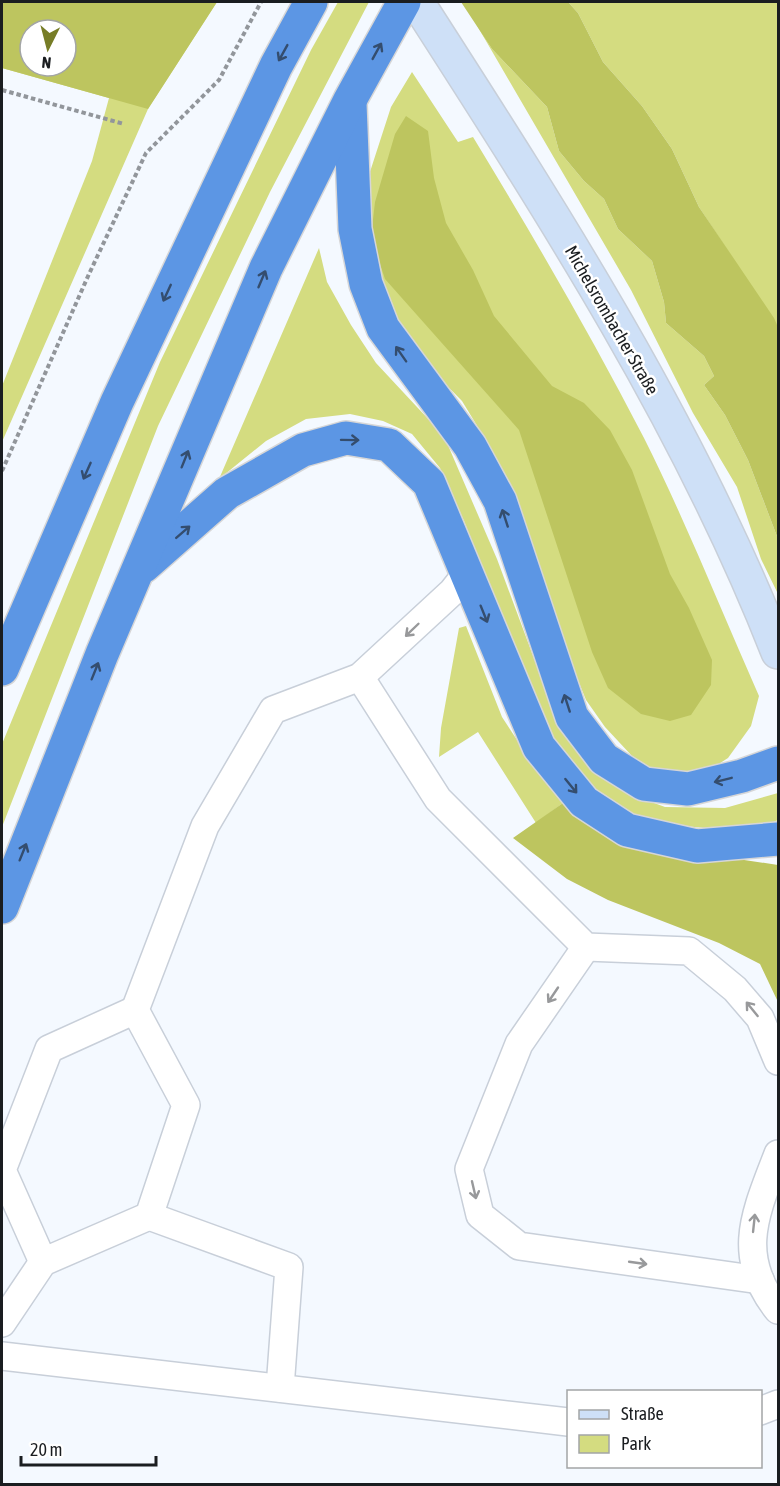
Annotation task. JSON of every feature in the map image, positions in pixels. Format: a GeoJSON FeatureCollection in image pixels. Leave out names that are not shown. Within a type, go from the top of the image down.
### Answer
{"type":"FeatureCollection","features":[{"type":"Feature","properties":{"kind":"highway"},"geometry":{"type":"LineString","coordinates":[[2,669],[122,391],[276,66],[311,2]]}},
{"type":"Feature","properties":{"kind":"highway"},"geometry":{"type":"LineString","coordinates":[[2,907],[102,654],[266,268],[350,100],[404,2]]}},
{"type":"Feature","properties":{"kind":"highway"},"geometry":{"type":"LineString","coordinates":[[350,100],[355,229],[366,284],[383,328],[470,446],[500,501],[572,717],[603,759],[644,784],[688,789],[742,776],[778,763]]}},
{"type":"Feature","properties":{"kind":"highway"},"geometry":{"type":"LineString","coordinates":[[139,571],[227,493],[303,450],[346,438],[389,445],[429,483],[539,747],[584,802],[627,830],[697,846],[778,839]]}},
{"type":"Feature","properties":{"kind":"main road","name":"Michelsrombacher Straße"},"geometry":{"type":"LineString","coordinates":[[417,2],[597,292],[699,472],[778,652]]}},
{"type":"Feature","properties":{"kind":"lane"},"geometry":{"type":"LineString","coordinates":[[43,1262],[2,1170],[49,1049],[135,1010],[205,826],[273,710],[360,677],[452,592],[467,573]]}},
{"type":"Feature","properties":{"kind":"lane"},"geometry":{"type":"LineString","coordinates":[[360,677],[438,799],[586,946],[689,951],[742,996],[760,1018],[778,1061]]}},
{"type":"Feature","properties":{"kind":"lane"},"geometry":{"type":"LineString","coordinates":[[586,946],[519,1044],[470,1169],[480,1215],[519,1246],[760,1280]]}},
{"type":"Feature","properties":{"kind":"lane"},"geometry":{"type":"LineString","coordinates":[[135,1010],[186,1105],[149,1216]]}},
{"type":"Feature","properties":{"kind":"lane"},"geometry":{"type":"LineString","coordinates":[[778,1154],[754,1217],[753,1257],[764,1292],[778,1310]]}},
{"type":"Feature","properties":{"kind":"lane"},"geometry":{"type":"LineString","coordinates":[[2,1323],[43,1262],[149,1216],[289,1267],[280,1388]]}},
{"type":"Feature","properties":{"kind":"lane"},"geometry":{"type":"LineString","coordinates":[[2,1356],[567,1422]]}},
{"type":"Feature","properties":{"kind":"lane"},"geometry":{"type":"LineString","coordinates":[[762,1410],[778,1404]]}},
{"type":"Feature","properties":{"kind":"path"},"geometry":{"type":"LineString","coordinates":[[2,471],[89,274],[146,153],[219,80],[261,2]]}},
{"type":"Feature","properties":{"kind":"path"},"geometry":{"type":"LineString","coordinates":[[2,90],[124,124]]}},
{"type":"Feature","properties":{"kind":"green space"},"geometry":{"type":"Polygon","coordinates":[[[2,2],[217,2],[148,109],[2,442],[2,386],[92,161],[109,98],[38,78],[78,78],[78,18],[18,18],[18,72],[2,68],[2,2]]]}},
{"type":"Feature","properties":{"kind":"green space"},"geometry":{"type":"Polygon","coordinates":[[[2,2],[217,2],[148,109],[38,78],[78,78],[78,18],[18,18],[18,72],[2,68],[2,2]]]}},
{"type":"Feature","properties":{"kind":"green space"},"geometry":{"type":"Polygon","coordinates":[[[338,2],[369,2],[270,192],[158,426],[2,827],[2,744],[160,362],[311,50],[338,2]]]}},
{"type":"Feature","properties":{"kind":"green space"},"geometry":{"type":"Polygon","coordinates":[[[461,2],[568,2],[578,13],[603,62],[642,106],[672,149],[699,207],[774,318],[778,327],[778,539],[748,460],[725,415],[704,385],[714,376],[704,356],[666,323],[664,302],[652,261],[618,229],[604,199],[584,181],[559,151],[547,107],[492,49],[461,2]]]}},
{"type":"Feature","properties":{"kind":"green space"},"geometry":{"type":"Polygon","coordinates":[[[568,2],[778,2],[778,327],[699,207],[672,149],[642,106],[603,62],[578,13],[568,2]]]}},
{"type":"Feature","properties":{"kind":"green space"},"geometry":{"type":"Polygon","coordinates":[[[475,22],[492,49],[547,107],[559,151],[584,181],[604,199],[618,229],[652,261],[664,302],[666,323],[704,356],[714,376],[704,385],[725,415],[748,460],[778,539],[778,594],[761,559],[737,487],[693,413],[631,290],[475,22]]]}},
{"type":"Feature","properties":{"kind":"green space"},"geometry":{"type":"Polygon","coordinates":[[[412,72],[458,142],[473,137],[518,211],[644,438],[703,566],[759,696],[751,726],[728,758],[714,767],[693,774],[651,768],[632,756],[605,727],[586,700],[546,601],[490,447],[462,401],[409,347],[388,312],[363,228],[368,178],[391,107],[412,72]]]}},
{"type":"Feature","properties":{"kind":"green space"},"geometry":{"type":"Polygon","coordinates":[[[406,116],[428,131],[434,178],[446,223],[473,270],[494,316],[552,386],[584,403],[610,430],[632,470],[670,574],[689,608],[712,660],[711,685],[691,715],[670,721],[641,714],[608,688],[592,652],[519,430],[385,279],[371,237],[375,202],[395,134],[406,116]]]}},
{"type":"Feature","properties":{"kind":"green space"},"geometry":{"type":"Polygon","coordinates":[[[319,248],[327,282],[376,363],[444,436],[497,559],[558,723],[635,796],[665,807],[725,808],[778,793],[778,820],[764,826],[715,829],[663,824],[621,810],[586,786],[552,744],[464,521],[440,468],[412,434],[383,421],[350,414],[306,419],[266,441],[219,479],[319,248]]]}},
{"type":"Feature","properties":{"kind":"green space"},"geometry":{"type":"Polygon","coordinates":[[[466,626],[502,717],[540,775],[563,803],[536,823],[478,732],[439,757],[441,728],[459,628],[466,626]]]}},
{"type":"Feature","properties":{"kind":"green space"},"geometry":{"type":"Polygon","coordinates":[[[563,803],[598,831],[632,843],[778,865],[778,1002],[760,964],[719,943],[608,900],[567,879],[513,838],[563,803]]]}}]}
